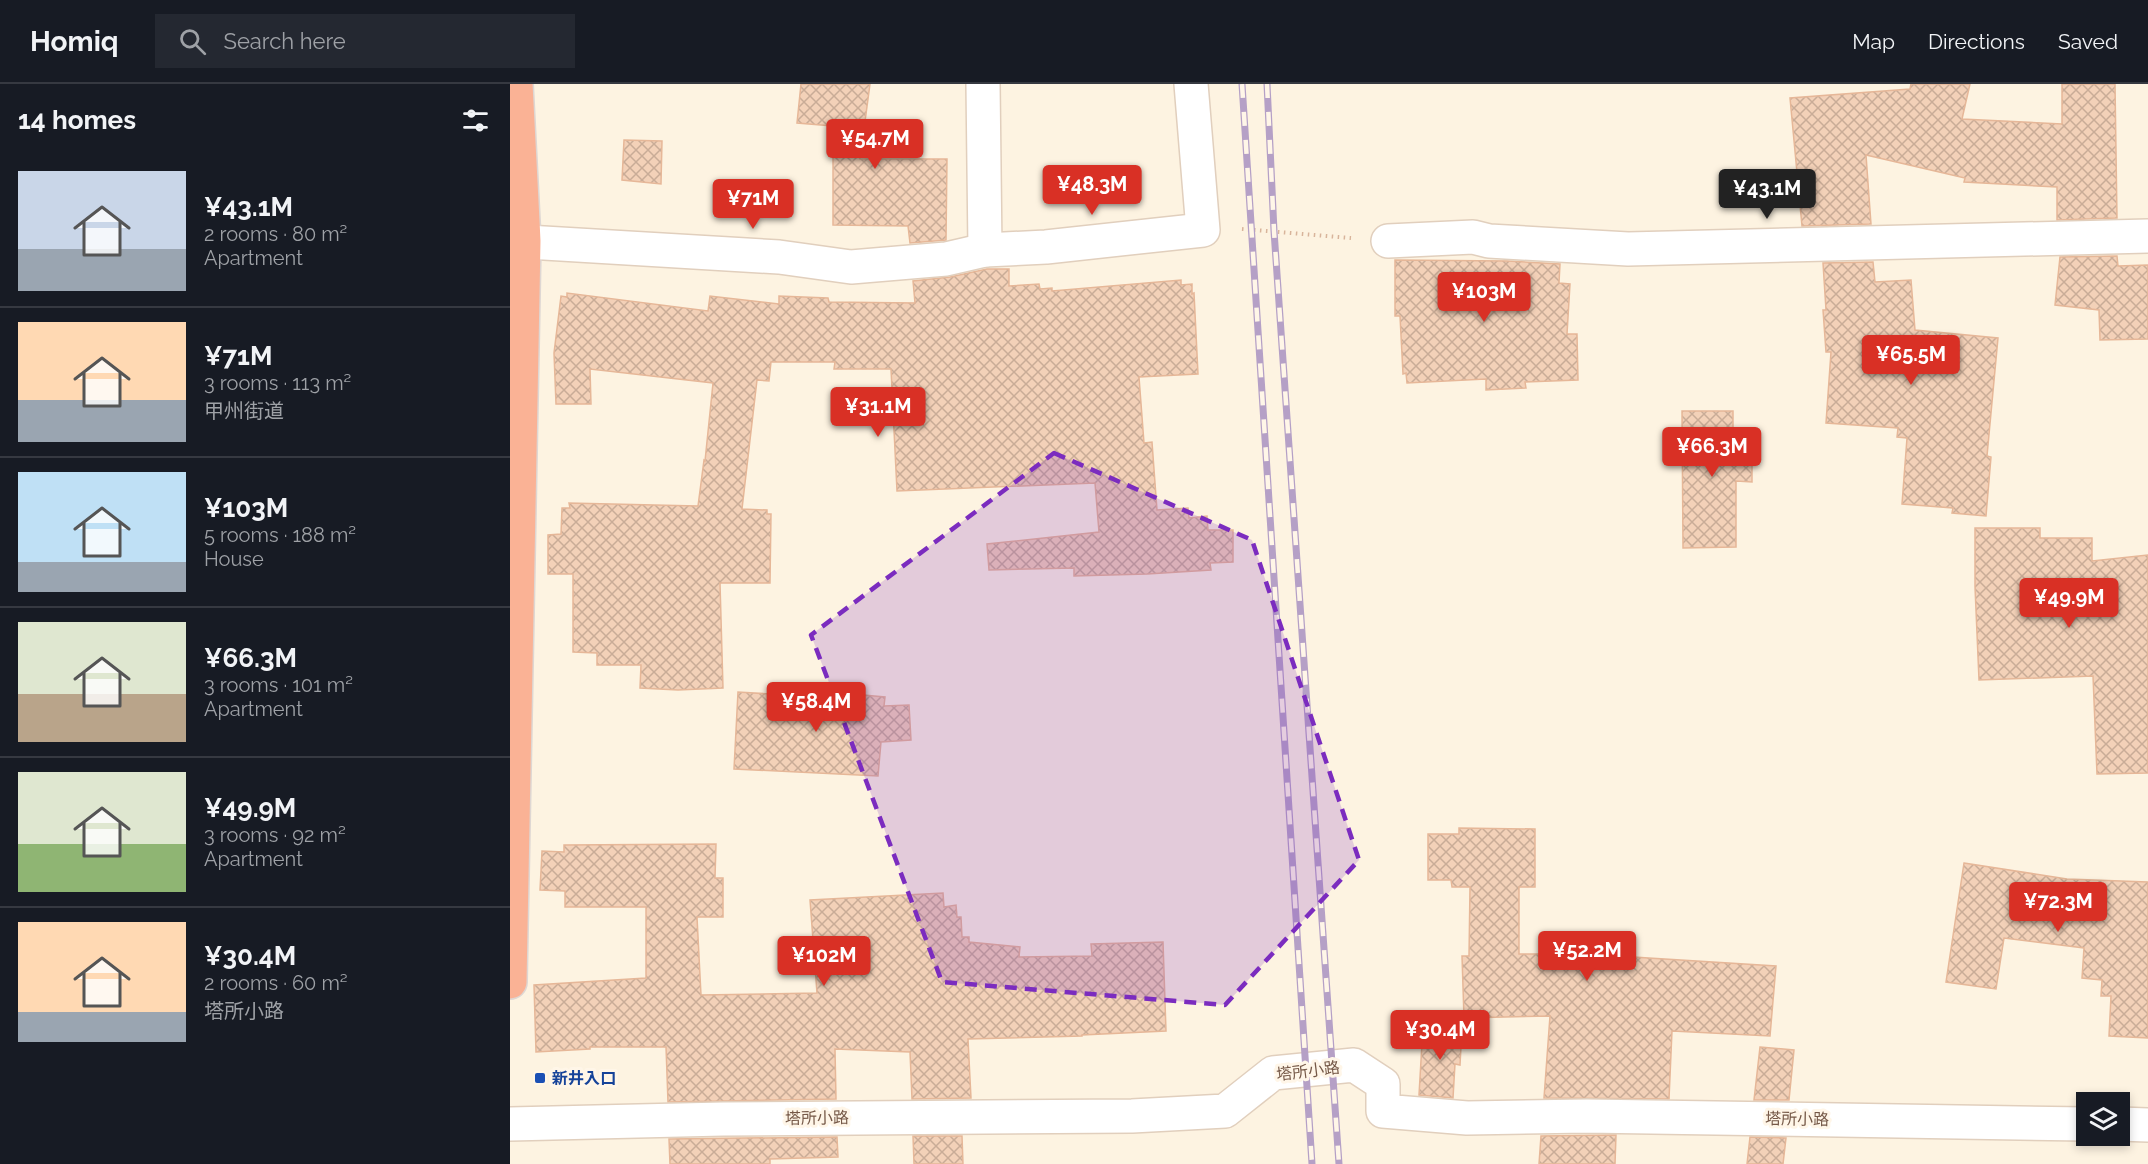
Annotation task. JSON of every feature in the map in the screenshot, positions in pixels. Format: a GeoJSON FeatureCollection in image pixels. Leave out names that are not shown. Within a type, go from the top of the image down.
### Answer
{"type":"FeatureCollection","features":[{"type":"Feature","properties":{"kind":"highway"},"geometry":{"type":"LineString","coordinates":[[510,982],[517,241],[516,84]]}},
{"type":"Feature","properties":{"kind":"street"},"geometry":{"type":"LineString","coordinates":[[984,84],[985,250]]}},
{"type":"Feature","properties":{"kind":"street"},"geometry":{"type":"LineString","coordinates":[[517,241],[779,257],[851,267],[946,259],[985,250],[1046,247],[1203,230],[1191,84]]}},
{"type":"Feature","properties":{"kind":"street"},"geometry":{"type":"LineString","coordinates":[[1388,241],[1473,237],[1489,241],[1628,249],[2148,236]]}},
{"type":"Feature","properties":{"kind":"street","name":"塔所小路"},"geometry":{"type":"LineString","coordinates":[[510,1124],[723,1119],[1132,1116],[1225,1111],[1273,1073],[1354,1065],[1383,1084],[1383,1111],[1467,1118],[1587,1116],[2076,1124]]}},
{"type":"Feature","properties":{"kind":"street"},"geometry":{"type":"LineString","coordinates":[[2130,1124],[2148,1125]]}},
{"type":"Feature","properties":{"kind":"path"},"geometry":{"type":"LineString","coordinates":[[1203,230],[1250,229],[1388,241]]}},
{"type":"Feature","properties":{"kind":"highlighted area"},"geometry":{"type":"Polygon","coordinates":[[[1054,453],[1252,540],[1359,860],[1225,1005],[942,982],[811,635],[1054,453]]]}},
{"type":"Feature","properties":{"kind":"building"},"geometry":{"type":"Polygon","coordinates":[[[801,84],[870,84],[860,159],[947,159],[946,240],[910,243],[908,226],[833,225],[833,126],[797,123],[801,84]]]}},
{"type":"Feature","properties":{"kind":"building"},"geometry":{"type":"Polygon","coordinates":[[[1911,84],[1970,84],[1962,119],[2062,124],[2062,84],[2115,84],[2117,218],[2057,220],[2057,187],[1964,182],[1965,178],[1866,155],[1871,224],[1802,226],[1790,98],[1910,89],[1911,84]]]}},
{"type":"Feature","properties":{"kind":"building"},"geometry":{"type":"Polygon","coordinates":[[[624,140],[662,141],[661,184],[622,180],[624,140]]]}},
{"type":"Feature","properties":{"kind":"building"},"geometry":{"type":"Polygon","coordinates":[[[2117,256],[2118,266],[2148,265],[2148,339],[2100,340],[2099,310],[2055,305],[2060,257],[2117,256]]]}},
{"type":"Feature","properties":{"kind":"building"},"geometry":{"type":"Polygon","coordinates":[[[1395,260],[1560,264],[1559,283],[1570,284],[1567,334],[1577,334],[1578,380],[1525,382],[1526,388],[1486,390],[1486,379],[1407,383],[1406,373],[1403,374],[1400,316],[1395,316],[1395,260]]]}},
{"type":"Feature","properties":{"kind":"building"},"geometry":{"type":"Polygon","coordinates":[[[1873,262],[1875,282],[1911,280],[1915,330],[1998,338],[1987,456],[1991,457],[1986,516],[1952,513],[1953,508],[1902,504],[1907,438],[1897,437],[1898,428],[1826,423],[1831,352],[1826,352],[1823,263],[1873,262]]]}},
{"type":"Feature","properties":{"kind":"building"},"geometry":{"type":"Polygon","coordinates":[[[987,269],[1009,269],[1009,286],[1039,284],[1040,289],[1052,288],[1052,291],[1181,280],[1181,285],[1192,284],[1198,374],[1139,377],[1144,443],[1152,442],[1157,510],[1188,508],[1189,518],[1207,516],[1208,530],[1233,530],[1233,562],[1210,563],[1211,570],[1147,574],[1074,576],[1074,568],[989,570],[987,544],[1099,532],[1095,483],[897,491],[891,369],[834,369],[835,362],[771,362],[769,381],[757,380],[742,509],[767,510],[767,514],[771,514],[770,583],[720,583],[723,688],[678,690],[640,688],[641,665],[597,665],[597,653],[573,652],[573,574],[548,574],[548,535],[561,534],[562,508],[570,508],[569,503],[698,506],[713,383],[590,369],[591,404],[556,404],[554,353],[561,296],[567,297],[567,293],[708,311],[710,296],[779,304],[779,296],[828,298],[829,302],[915,303],[913,281],[950,277],[987,269]]]}},
{"type":"Feature","properties":{"kind":"building"},"geometry":{"type":"Polygon","coordinates":[[[1682,411],[1733,411],[1733,443],[1752,443],[1752,482],[1736,481],[1736,547],[1683,548],[1682,411]]]}},
{"type":"Feature","properties":{"kind":"building"},"geometry":{"type":"Polygon","coordinates":[[[1975,528],[2040,528],[2040,538],[2092,538],[2092,561],[2148,555],[2148,773],[2097,774],[2093,676],[1979,680],[1975,528]]]}},
{"type":"Feature","properties":{"kind":"building"},"geometry":{"type":"Polygon","coordinates":[[[818,691],[885,697],[884,706],[909,705],[911,740],[881,742],[878,776],[734,769],[738,692],[818,697],[818,691]]]}},
{"type":"Feature","properties":{"kind":"building"},"geometry":{"type":"Polygon","coordinates":[[[1459,828],[1535,829],[1535,887],[1519,887],[1519,954],[1618,954],[1617,956],[1776,966],[1770,1036],[1672,1031],[1669,1099],[1544,1098],[1550,1016],[1464,1018],[1462,956],[1469,956],[1470,887],[1452,887],[1451,880],[1428,880],[1428,834],[1459,834],[1459,828]]]}},
{"type":"Feature","properties":{"kind":"building"},"geometry":{"type":"Polygon","coordinates":[[[716,844],[715,878],[723,878],[723,917],[697,917],[701,995],[817,993],[810,900],[943,893],[944,907],[956,905],[957,917],[961,917],[962,937],[969,937],[969,942],[1020,947],[1019,957],[1092,956],[1091,944],[1163,942],[1166,1031],[968,1039],[971,1098],[912,1099],[910,1052],[835,1049],[836,1099],[668,1102],[666,1047],[590,1047],[590,1049],[536,1052],[534,985],[646,978],[646,907],[565,907],[565,891],[540,890],[542,851],[564,852],[564,845],[716,844]]]}},
{"type":"Feature","properties":{"kind":"building"},"geometry":{"type":"Polygon","coordinates":[[[1964,863],[2067,879],[2148,882],[2148,1038],[2109,1036],[2111,996],[2101,996],[2102,980],[2082,978],[2084,948],[2004,938],[1996,989],[1946,982],[1964,863]]]}},
{"type":"Feature","properties":{"kind":"building"},"geometry":{"type":"Polygon","coordinates":[[[1423,1026],[1462,1028],[1460,1065],[1455,1064],[1453,1098],[1419,1095],[1423,1026]]]}},
{"type":"Feature","properties":{"kind":"building"},"geometry":{"type":"Polygon","coordinates":[[[1760,1047],[1794,1050],[1789,1100],[1754,1100],[1760,1047]]]}},
{"type":"Feature","properties":{"kind":"building"},"geometry":{"type":"Polygon","coordinates":[[[1616,1135],[1615,1164],[1539,1164],[1541,1136],[1616,1135]]]}},
{"type":"Feature","properties":{"kind":"building"},"geometry":{"type":"Polygon","coordinates":[[[913,1136],[962,1136],[963,1164],[914,1164],[913,1136]]]}},
{"type":"Feature","properties":{"kind":"building"},"geometry":{"type":"Polygon","coordinates":[[[837,1137],[838,1157],[770,1159],[770,1164],[670,1164],[669,1139],[837,1137]]]}},
{"type":"Feature","properties":{"kind":"building"},"geometry":{"type":"Polygon","coordinates":[[[1750,1137],[1786,1138],[1783,1164],[1747,1164],[1750,1137]]]}},
{"type":"Feature","properties":{"kind":"railway"},"geometry":{"type":"LineString","coordinates":[[1242,84],[1312,1164]]}},
{"type":"Feature","properties":{"kind":"railway"},"geometry":{"type":"LineString","coordinates":[[1267,84],[1274,231],[1339,1164]]}},
{"type":"Feature","properties":{"kind":"place","name":"新井入口"},"geometry":{"type":"Point","coordinates":[540,1078]}}]}
